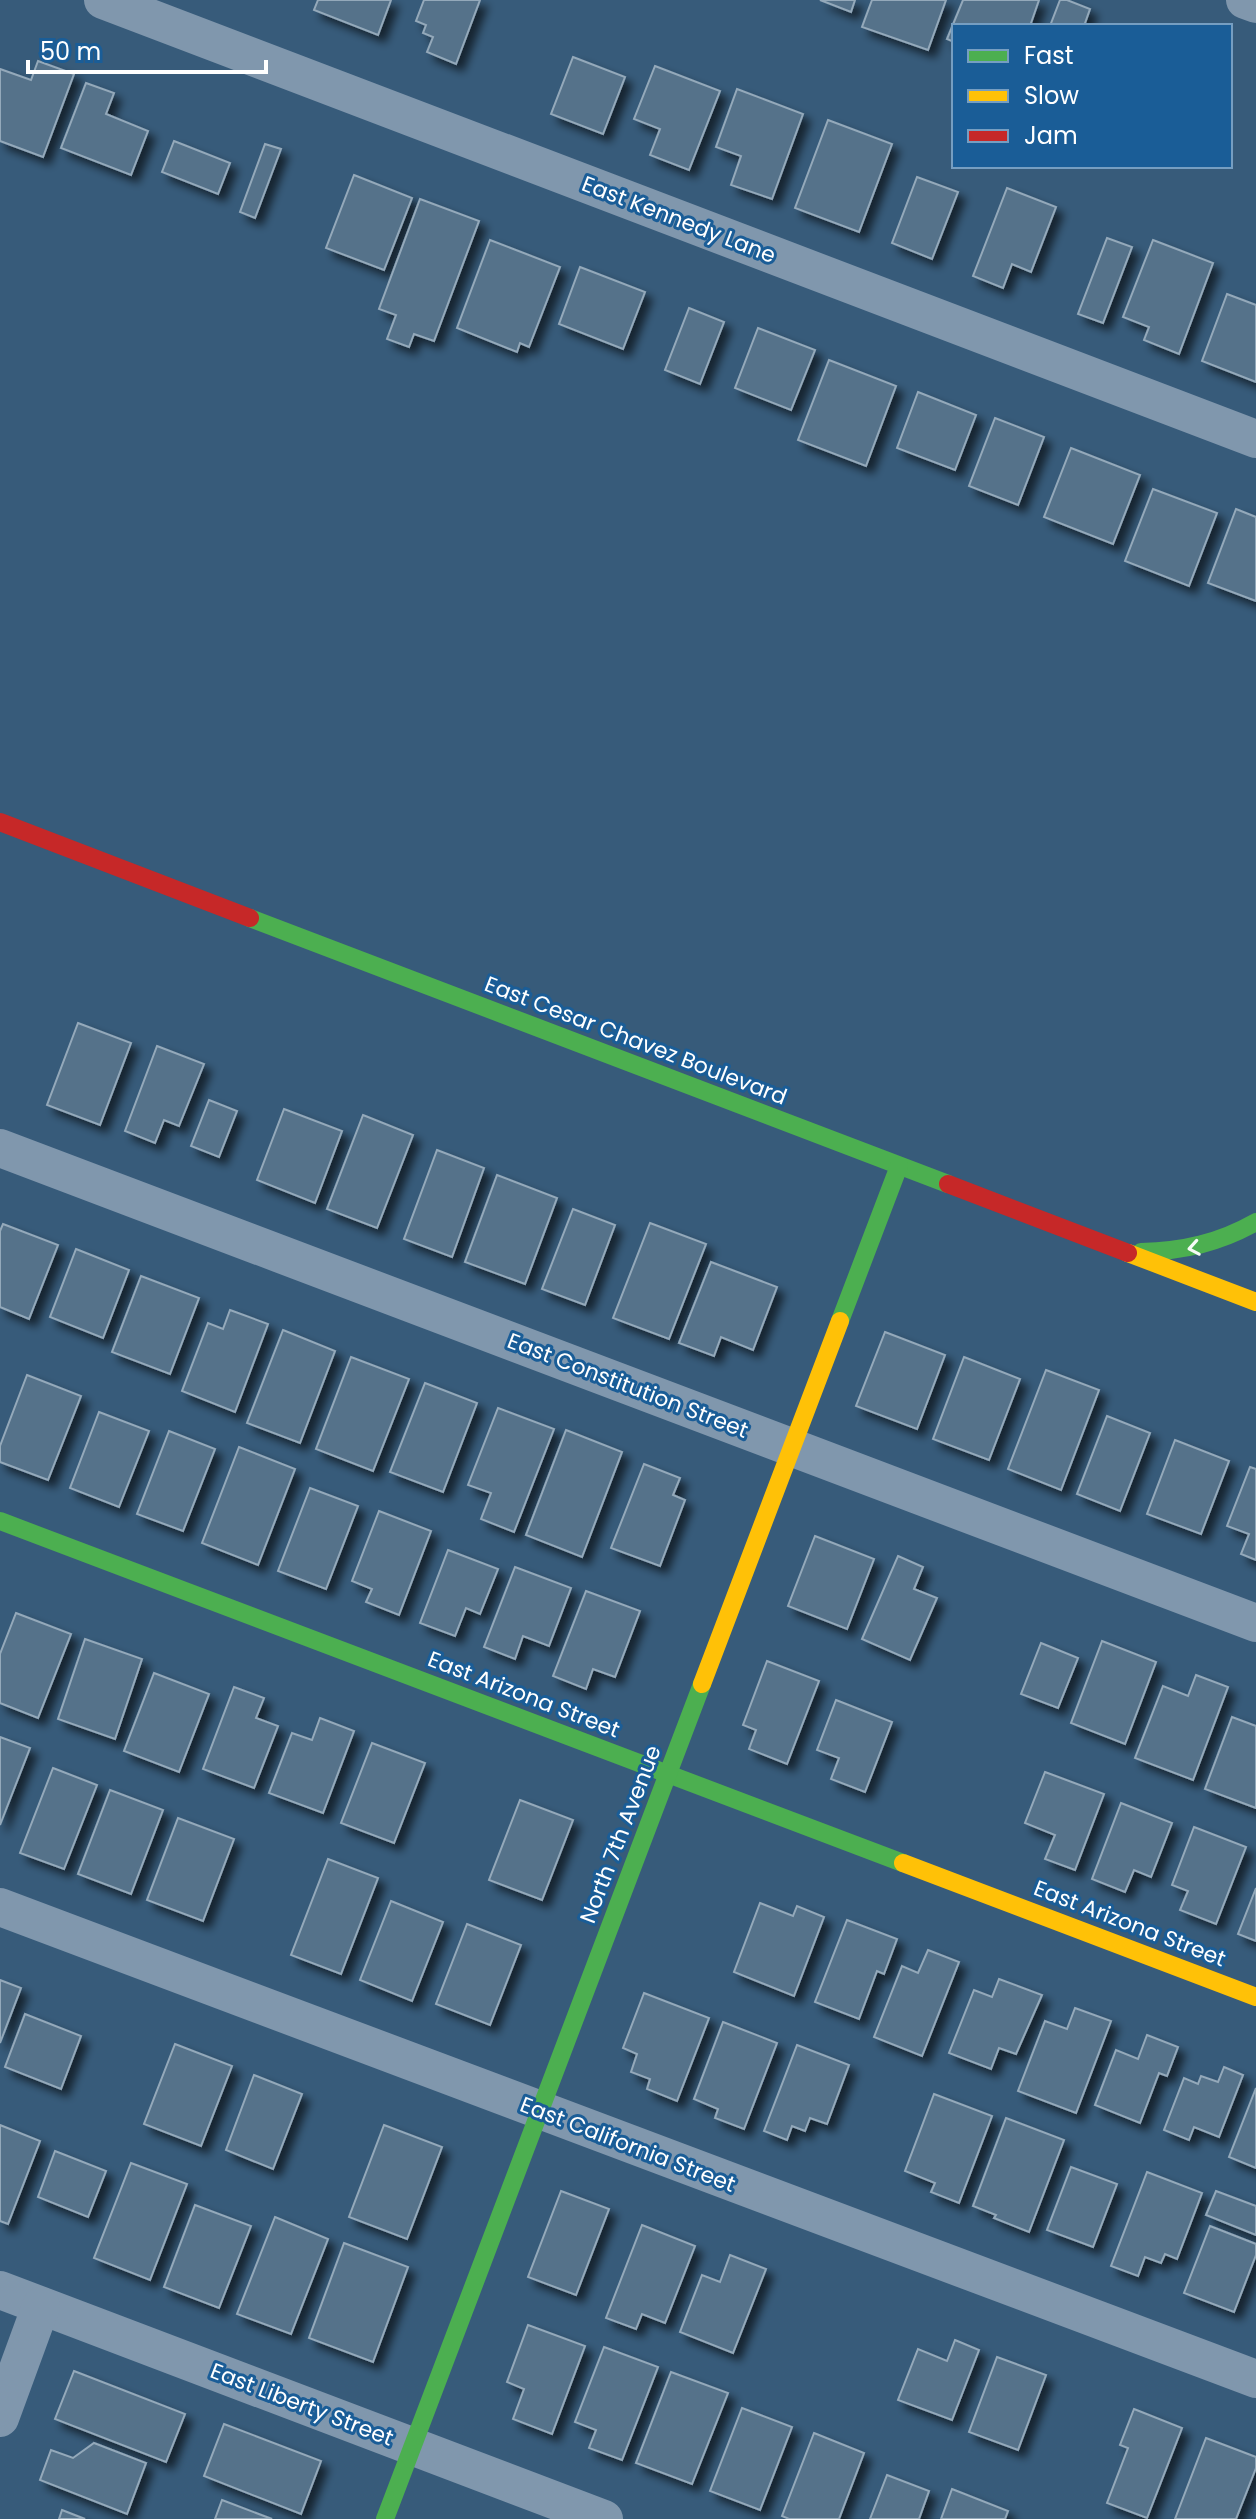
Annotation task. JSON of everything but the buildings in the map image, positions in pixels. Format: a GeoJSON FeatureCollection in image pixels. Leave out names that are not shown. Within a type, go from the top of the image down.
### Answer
{"type":"FeatureCollection","features":[{"type":"Feature","properties":{"kind":"main road","name":"East Cesar Chavez Boulevard"},"geometry":{"type":"LineString","coordinates":[[0,822],[1256,1302]]}},
{"type":"Feature","properties":{"kind":"main road","name":"North 7th Avenue"},"geometry":{"type":"LineString","coordinates":[[385,2519],[899,1166]]}},
{"type":"Feature","properties":{"kind":"main road"},"geometry":{"type":"LineString","coordinates":[[1126,1253],[1176,1251],[1211,1245],[1256,1222]]}},
{"type":"Feature","properties":{"kind":"main road","name":"East Arizona Street"},"geometry":{"type":"LineString","coordinates":[[0,1521],[1256,1997]]}},
{"type":"Feature","properties":{"kind":"street","name":"East Kennedy Lane"},"geometry":{"type":"LineString","coordinates":[[103,0],[1256,439]]}},
{"type":"Feature","properties":{"kind":"street"},"geometry":{"type":"LineString","coordinates":[[1245,0],[1256,4]]}},
{"type":"Feature","properties":{"kind":"street","name":"East Constitution Street"},"geometry":{"type":"LineString","coordinates":[[0,1148],[1256,1623]]}},
{"type":"Feature","properties":{"kind":"street","name":"East California Street"},"geometry":{"type":"LineString","coordinates":[[0,1907],[1256,2379]]}},
{"type":"Feature","properties":{"kind":"street","name":"East Liberty Street"},"geometry":{"type":"LineString","coordinates":[[0,2290],[604,2519]]}},
{"type":"Feature","properties":{"kind":"street"},"geometry":{"type":"LineString","coordinates":[[0,2418],[41,2306]]}},
{"type":"Feature","properties":{"kind":"traffic: fast"},"geometry":{"type":"LineString","coordinates":[[250,918],[948,1184]]}},
{"type":"Feature","properties":{"kind":"traffic: fast"},"geometry":{"type":"LineString","coordinates":[[840,1321],[899,1166]]}},
{"type":"Feature","properties":{"kind":"traffic: fast"},"geometry":{"type":"LineString","coordinates":[[1141,1252],[1200,1244],[1256,1222]]}},
{"type":"Feature","properties":{"kind":"traffic: fast"},"geometry":{"type":"LineString","coordinates":[[0,1521],[903,1863]]}},
{"type":"Feature","properties":{"kind":"traffic: fast"},"geometry":{"type":"LineString","coordinates":[[385,2519],[702,1684]]}},
{"type":"Feature","properties":{"kind":"traffic: slow"},"geometry":{"type":"LineString","coordinates":[[1128,1253],[1256,1302]]}},
{"type":"Feature","properties":{"kind":"traffic: slow"},"geometry":{"type":"LineString","coordinates":[[702,1684],[840,1321]]}},
{"type":"Feature","properties":{"kind":"traffic: slow"},"geometry":{"type":"LineString","coordinates":[[903,1863],[1256,1997]]}},
{"type":"Feature","properties":{"kind":"traffic: jam"},"geometry":{"type":"LineString","coordinates":[[0,822],[250,918]]}},
{"type":"Feature","properties":{"kind":"traffic: jam"},"geometry":{"type":"LineString","coordinates":[[948,1184],[1128,1253]]}}]}
